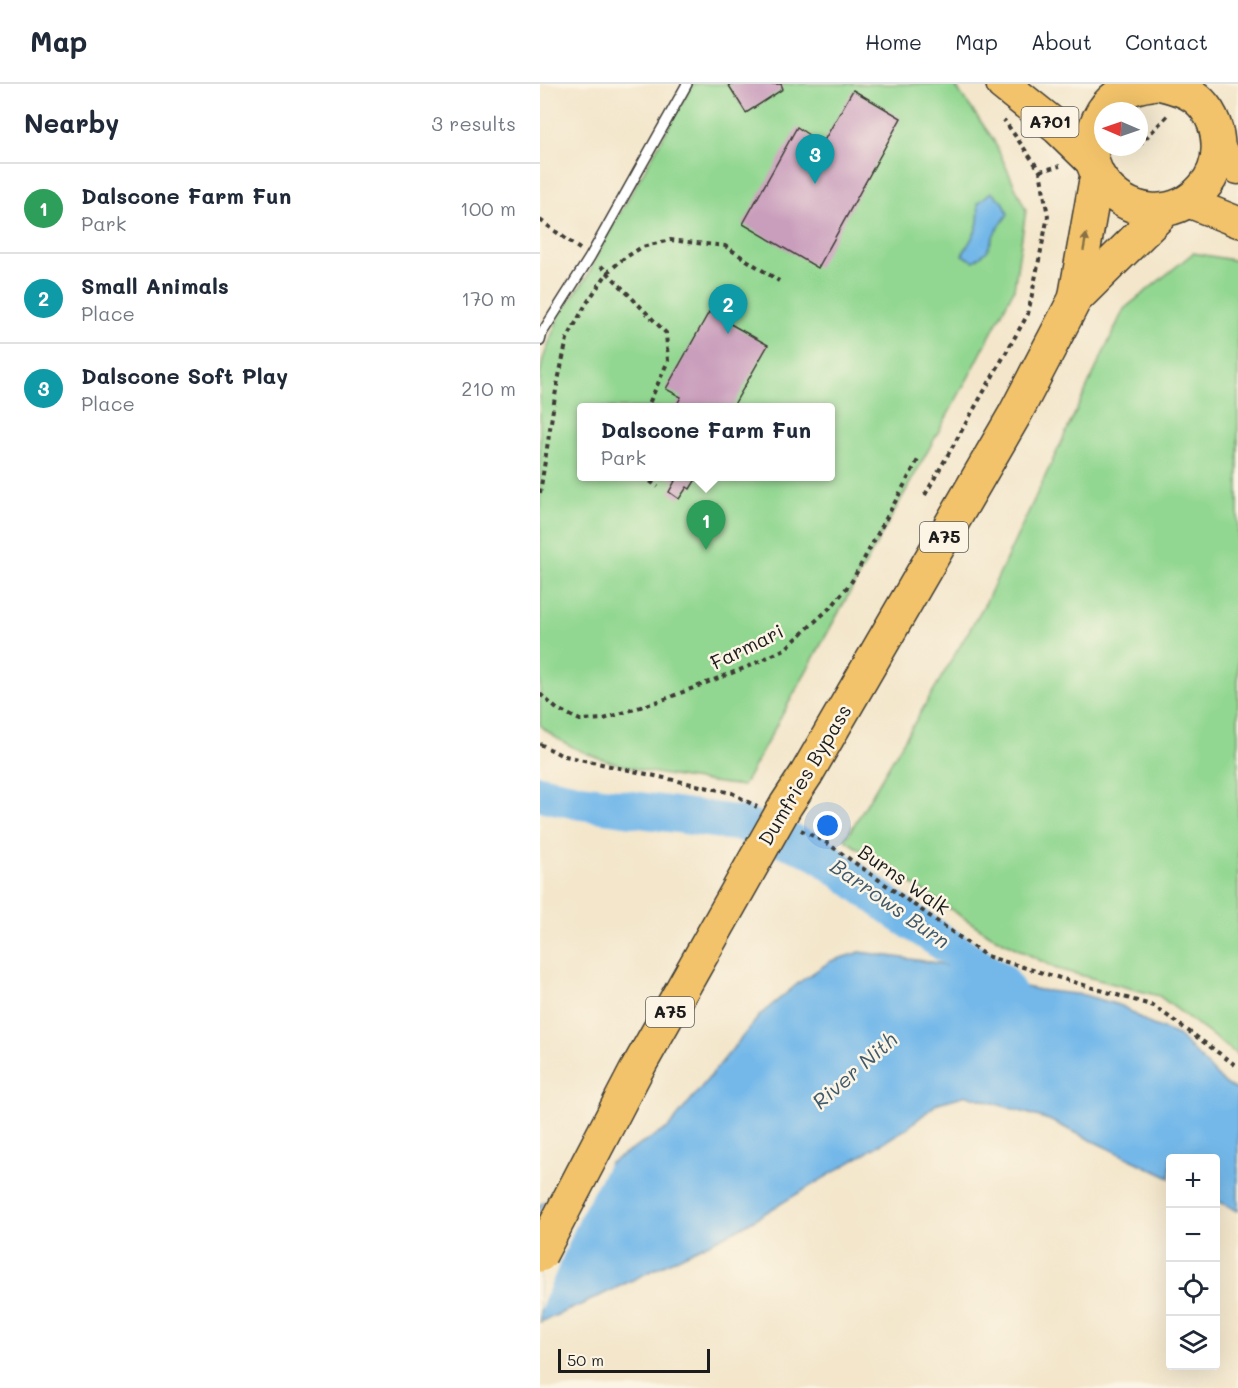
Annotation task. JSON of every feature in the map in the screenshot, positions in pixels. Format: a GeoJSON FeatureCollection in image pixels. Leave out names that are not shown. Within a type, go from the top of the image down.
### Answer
{"type":"FeatureCollection","features":[{"type":"Feature","properties":{"kind":"highway","name":"A75"},"geometry":{"type":"LineString","coordinates":[[1095,168],[1091,142],[1096,123],[1132,94],[1179,88],[1196,98],[1212,99],[1216,130],[1228,159],[1215,170],[1204,188],[1177,206]]}},
{"type":"Feature","properties":{"kind":"highway","name":"A701"},"geometry":{"type":"LineString","coordinates":[[1001,98],[1058,129],[1095,168]]}},
{"type":"Feature","properties":{"kind":"highway"},"geometry":{"type":"LineString","coordinates":[[1095,168],[1109,191],[1125,204],[1145,210],[1177,206]]}},
{"type":"Feature","properties":{"kind":"highway","name":"Dumfries Bypass"},"geometry":{"type":"LineString","coordinates":[[540,1255],[636,1071],[786,805],[1015,414],[1075,299],[1095,168]]}},
{"type":"Feature","properties":{"kind":"highway","name":"Dumfries Bypass"},"geometry":{"type":"LineString","coordinates":[[1075,299],[1177,206]]}},
{"type":"Feature","properties":{"kind":"main road"},"geometry":{"type":"LineString","coordinates":[[1177,206],[1238,222]]}},
{"type":"Feature","properties":{"kind":"lane"},"geometry":{"type":"LineString","coordinates":[[540,341],[542,333],[590,257],[687,84]]}},
{"type":"Feature","properties":{"kind":"path"},"geometry":{"type":"LineString","coordinates":[[925,495],[1028,314],[1048,216],[1040,171],[1001,98]]}},
{"type":"Feature","properties":{"kind":"path"},"geometry":{"type":"LineString","coordinates":[[540,220],[608,272],[666,333],[668,361],[649,403]]}},
{"type":"Feature","properties":{"kind":"path"},"geometry":{"type":"LineString","coordinates":[[540,493],[556,390],[567,339],[586,303],[608,272],[642,247],[670,240],[724,246],[779,280]]}},
{"type":"Feature","properties":{"kind":"path","name":"Farmari"},"geometry":{"type":"LineString","coordinates":[[540,694],[557,709],[580,720],[604,719],[665,699],[747,667],[785,649],[833,605],[852,581],[919,458]]}},
{"type":"Feature","properties":{"kind":"path"},"geometry":{"type":"LineString","coordinates":[[649,481],[658,487]]}},
{"type":"Feature","properties":{"kind":"path"},"geometry":{"type":"LineString","coordinates":[[540,744],[561,754],[732,793],[764,810]]}},
{"type":"Feature","properties":{"kind":"path","name":"Burns Walk"},"geometry":{"type":"LineString","coordinates":[[795,827],[827,843],[986,956],[1154,1006],[1238,1067]]}},
{"type":"Feature","properties":{"kind":"green space"},"geometry":{"type":"Polygon","coordinates":[[[693,84],[954,84],[993,139],[1026,210],[1014,289],[973,369],[743,786],[664,775],[608,761],[582,752],[559,740],[540,725],[540,376],[543,359],[559,316],[587,277],[605,240],[693,84]]]}},
{"type":"Feature","properties":{"kind":"green space"},"geometry":{"type":"Polygon","coordinates":[[[1193,253],[1238,261],[1238,1055],[1159,996],[1057,969],[990,935],[845,840],[986,602],[1124,309],[1193,253]]]}},
{"type":"Feature","properties":{"kind":"water"},"geometry":{"type":"Polygon","coordinates":[[[991,192],[1004,203],[1008,214],[994,234],[987,251],[974,261],[962,255],[977,225],[978,203],[991,192]]]}},
{"type":"Feature","properties":{"kind":"water","name":"River Nith"},"geometry":{"type":"Polygon","coordinates":[[[860,952],[938,963],[980,977],[1039,990],[1084,995],[1122,1006],[1150,1024],[1178,1035],[1224,1083],[1238,1091],[1238,1211],[1220,1202],[1220,1154],[1166,1154],[1166,1176],[1049,1120],[967,1095],[938,1103],[906,1129],[740,1228],[585,1303],[540,1322],[540,1205],[668,1128],[761,1014],[801,981],[831,961],[860,952]]]}},
{"type":"Feature","properties":{"kind":"pier"},"geometry":{"type":"Polygon","coordinates":[[[611,1159],[581,1214],[540,1310],[540,1214],[549,1196],[611,1159]]]}},
{"type":"Feature","properties":{"kind":"building"},"geometry":{"type":"Polygon","coordinates":[[[728,84],[781,84],[783,89],[746,113],[728,84]]]}},
{"type":"Feature","properties":{"kind":"building"},"geometry":{"type":"Polygon","coordinates":[[[853,90],[901,118],[818,268],[743,224],[797,127],[822,144],[853,90]]]}},
{"type":"Feature","properties":{"kind":"building"},"geometry":{"type":"Polygon","coordinates":[[[709,312],[768,345],[735,403],[678,403],[681,397],[666,389],[709,312]]]}},
{"type":"Feature","properties":{"kind":"building"},"geometry":{"type":"Polygon","coordinates":[[[675,481],[695,481],[690,489],[687,487],[679,499],[669,492],[675,481]]]}},
{"type":"Feature","properties":{"kind":"waterway","name":"Barrows Burn"},"geometry":{"type":"LineString","coordinates":[[540,793],[581,802],[742,824],[815,851],[901,915],[1001,981],[1026,1022]]}},
{"type":"Feature","properties":{"kind":"place","name":"Dalscone Soft Play"},"geometry":{"type":"Point","coordinates":[815,184]}},
{"type":"Feature","properties":{"kind":"place","name":"Small Animals"},"geometry":{"type":"Point","coordinates":[728,334]}},
{"type":"Feature","properties":{"kind":"place","name":"Dalscone Farm Fun"},"geometry":{"type":"Point","coordinates":[706,550]}}]}
